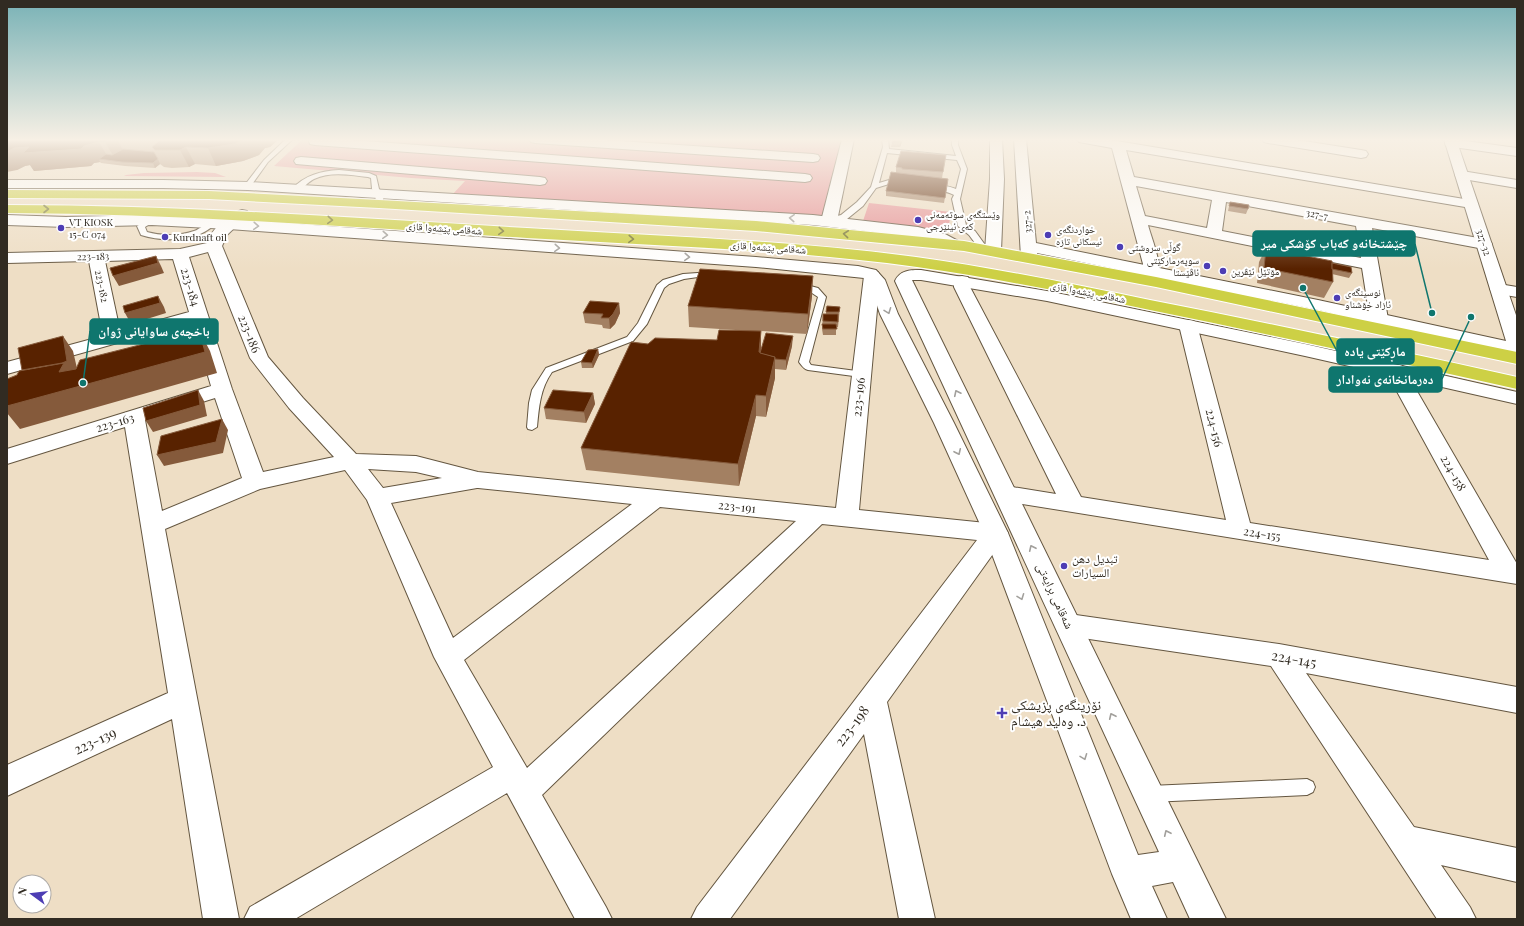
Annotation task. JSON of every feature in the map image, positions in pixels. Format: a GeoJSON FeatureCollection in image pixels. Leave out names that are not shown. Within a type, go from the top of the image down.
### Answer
{"type":"FeatureCollection","features":[{"type":"Feature","properties":{"kind":"highway"},"geometry":{"type":"LineString","coordinates":[[209,195],[222,186]]}},
{"type":"Feature","properties":{"kind":"highway","name":"شەقامی پێشەوا قازی"},"geometry":{"type":"LineString","coordinates":[[7,194],[209,195],[268,193],[379,199],[486,211],[599,217],[678,216],[790,229],[954,245],[988,250],[1029,252],[1517,358]]}},
{"type":"Feature","properties":{"kind":"highway","name":"شەقامی پێشەوا قازی"},"geometry":{"type":"LineString","coordinates":[[7,209],[122,210],[227,221],[397,225],[723,244],[834,253],[964,275],[1026,280],[1304,343],[1517,383]]}},
{"type":"Feature","properties":{"kind":"highway"},"geometry":{"type":"LineString","coordinates":[[397,225],[480,222],[489,217],[486,211]]}},
{"type":"Feature","properties":{"kind":"highway"},"geometry":{"type":"LineString","coordinates":[[525,233],[522,226],[530,220],[599,217]]}},
{"type":"Feature","properties":{"kind":"highway"},"geometry":{"type":"LineString","coordinates":[[723,244],[756,262]]}},
{"type":"Feature","properties":{"kind":"highway"},"geometry":{"type":"LineString","coordinates":[[1284,308],[1318,305]]}},
{"type":"Feature","properties":{"kind":"street"},"geometry":{"type":"LineString","coordinates":[[509,202],[521,199],[540,182]]}},
{"type":"Feature","properties":{"kind":"street"},"geometry":{"type":"LineString","coordinates":[[544,204],[541,200],[547,182]]}},
{"type":"Feature","properties":{"kind":"street"},"geometry":{"type":"LineString","coordinates":[[829,221],[838,182]]}},
{"type":"Feature","properties":{"kind":"street"},"geometry":{"type":"LineString","coordinates":[[987,182],[988,250]]}},
{"type":"Feature","properties":{"kind":"street"},"geometry":{"type":"LineString","coordinates":[[988,250],[996,182]]}},
{"type":"Feature","properties":{"kind":"street","name":"327-2"},"geometry":{"type":"LineString","coordinates":[[1023,182],[1029,252]]}},
{"type":"Feature","properties":{"kind":"street"},"geometry":{"type":"LineString","coordinates":[[1128,182],[1151,264],[1151,271]]}},
{"type":"Feature","properties":{"kind":"street","name":"327-7"},"geometry":{"type":"LineString","coordinates":[[1139,182],[1484,244]]}},
{"type":"Feature","properties":{"kind":"street"},"geometry":{"type":"LineString","coordinates":[[1402,182],[1471,204]]}},
{"type":"Feature","properties":{"kind":"street","name":"327-32"},"geometry":{"type":"LineString","coordinates":[[1464,182],[1517,347]]}},
{"type":"Feature","properties":{"kind":"street"},"geometry":{"type":"LineString","coordinates":[[1505,182],[1517,184]]}},
{"type":"Feature","properties":{"kind":"street"},"geometry":{"type":"LineString","coordinates":[[7,184],[163,184],[248,186],[268,193],[296,189],[379,199],[509,202],[678,216],[829,221],[925,233],[940,237],[954,245]]}},
{"type":"Feature","properties":{"kind":"street"},"geometry":{"type":"LineString","coordinates":[[1214,234],[1220,197]]}},
{"type":"Feature","properties":{"kind":"street"},"geometry":{"type":"LineString","coordinates":[[1138,219],[1371,265]]}},
{"type":"Feature","properties":{"kind":"street"},"geometry":{"type":"LineString","coordinates":[[7,220],[66,222],[152,220],[227,221],[756,262],[858,271],[872,276],[877,280],[889,314],[944,423],[996,533],[1129,874],[1149,919]]}},
{"type":"Feature","properties":{"kind":"street"},"geometry":{"type":"LineString","coordinates":[[214,246],[227,221]]}},
{"type":"Feature","properties":{"kind":"street"},"geometry":{"type":"LineString","coordinates":[[1363,223],[1380,319]]}},
{"type":"Feature","properties":{"kind":"street","name":"223-183"},"geometry":{"type":"LineString","coordinates":[[7,258],[180,254],[214,246]]}},
{"type":"Feature","properties":{"kind":"street","name":"223-186"},"geometry":{"type":"LineString","coordinates":[[214,246],[259,358],[296,403],[350,461],[377,497],[448,657],[594,919]]}},
{"type":"Feature","properties":{"kind":"street"},"geometry":{"type":"LineString","coordinates":[[1029,252],[1151,271],[1517,347]]}},
{"type":"Feature","properties":{"kind":"street","name":"223-184"},"geometry":{"type":"LineString","coordinates":[[180,254],[222,389],[255,482]]}},
{"type":"Feature","properties":{"kind":"street","name":"223-182"},"geometry":{"type":"LineString","coordinates":[[96,256],[113,339]]}},
{"type":"Feature","properties":{"kind":"street"},"geometry":{"type":"LineString","coordinates":[[1073,504],[962,287],[964,275],[1047,296],[1188,325],[1304,343],[1398,371],[1517,398]]}},
{"type":"Feature","properties":{"kind":"street","name":"شەقامی برایەتی"},"geometry":{"type":"LineString","coordinates":[[964,275],[906,276],[903,281],[1069,625],[1208,919]]}},
{"type":"Feature","properties":{"kind":"street","name":"223-196"},"geometry":{"type":"LineString","coordinates":[[847,518],[872,276]]}},
{"type":"Feature","properties":{"kind":"street"},"geometry":{"type":"LineString","coordinates":[[1498,289],[1517,292]]}},
{"type":"Feature","properties":{"kind":"street"},"geometry":{"type":"LineString","coordinates":[[7,368],[199,315]]}},
{"type":"Feature","properties":{"kind":"street","name":"224-156"},"geometry":{"type":"LineString","coordinates":[[1188,325],[1240,530]]}},
{"type":"Feature","properties":{"kind":"street","name":"224-158"},"geometry":{"type":"LineString","coordinates":[[1398,371],[1404,386],[1513,573]]}},
{"type":"Feature","properties":{"kind":"street","name":"223-163"},"geometry":{"type":"LineString","coordinates":[[7,457],[222,389]]}},
{"type":"Feature","properties":{"kind":"street"},"geometry":{"type":"LineString","coordinates":[[134,417],[221,919]]}},
{"type":"Feature","properties":{"kind":"street"},"geometry":{"type":"LineString","coordinates":[[944,423],[969,418]]}},
{"type":"Feature","properties":{"kind":"street"},"geometry":{"type":"LineString","coordinates":[[153,524],[255,482],[350,461],[416,464],[478,480]]}},
{"type":"Feature","properties":{"kind":"street"},"geometry":{"type":"LineString","coordinates":[[377,497],[478,480]]}},
{"type":"Feature","properties":{"kind":"street","name":"223-191"},"geometry":{"type":"LineString","coordinates":[[478,480],[996,533]]}},
{"type":"Feature","properties":{"kind":"street","name":"224-155"},"geometry":{"type":"LineString","coordinates":[[1006,494],[1513,573]]}},
{"type":"Feature","properties":{"kind":"street"},"geometry":{"type":"LineString","coordinates":[[448,657],[656,498]]}},
{"type":"Feature","properties":{"kind":"street"},"geometry":{"type":"LineString","coordinates":[[262,919],[518,782],[817,515]]}},
{"type":"Feature","properties":{"kind":"street","name":"223-198"},"geometry":{"type":"LineString","coordinates":[[708,919],[996,533]]}},
{"type":"Feature","properties":{"kind":"street","name":"224-145"},"geometry":{"type":"LineString","coordinates":[[1069,625],[1279,656],[1517,700]]}},
{"type":"Feature","properties":{"kind":"street"},"geometry":{"type":"LineString","coordinates":[[1279,656],[1458,919]]}},
{"type":"Feature","properties":{"kind":"street","name":"223-139"},"geometry":{"type":"LineString","coordinates":[[7,782],[183,700]]}},
{"type":"Feature","properties":{"kind":"street"},"geometry":{"type":"LineString","coordinates":[[872,700],[916,919]]}},
{"type":"Feature","properties":{"kind":"street"},"geometry":{"type":"LineString","coordinates":[[1405,841],[1517,865]]}},
{"type":"Feature","properties":{"kind":"street"},"geometry":{"type":"LineString","coordinates":[[1129,874],[1182,864]]}},
{"type":"Feature","properties":{"kind":"lane"},"geometry":{"type":"LineString","coordinates":[[248,186],[251,182]]}},
{"type":"Feature","properties":{"kind":"lane"},"geometry":{"type":"LineString","coordinates":[[829,221],[844,217],[860,204],[873,189],[875,182]]}},
{"type":"Feature","properties":{"kind":"lane"},"geometry":{"type":"LineString","coordinates":[[873,189],[889,182]]}},
{"type":"Feature","properties":{"kind":"lane"},"geometry":{"type":"LineString","coordinates":[[891,182],[911,184]]}},
{"type":"Feature","properties":{"kind":"lane"},"geometry":{"type":"LineString","coordinates":[[954,197],[959,182]]}},
{"type":"Feature","properties":{"kind":"lane"},"geometry":{"type":"LineString","coordinates":[[925,186],[950,189],[954,197],[962,226],[972,232],[988,250]]}},
{"type":"Feature","properties":{"kind":"lane"},"geometry":{"type":"LineString","coordinates":[[873,189],[888,192]]}},
{"type":"Feature","properties":{"kind":"lane"},"geometry":{"type":"LineString","coordinates":[[532,427],[535,398],[540,380],[549,370],[630,339],[642,324],[660,287],[666,282],[683,277],[698,275],[720,277]]}},
{"type":"Feature","properties":{"kind":"lane"},"geometry":{"type":"LineString","coordinates":[[787,284],[808,287],[819,292],[822,297],[804,362],[808,367],[861,374]]}},
{"type":"Feature","properties":{"kind":"lane"},"geometry":{"type":"LineString","coordinates":[[1149,794],[1307,788]]}},
{"type":"Feature","properties":{"kind":"shaded area"},"geometry":{"type":"Polygon","coordinates":[[[464,182],[832,182],[823,217],[452,195],[464,182]]]}},
{"type":"Feature","properties":{"kind":"shaded area"},"geometry":{"type":"Polygon","coordinates":[[[869,203],[951,212],[948,231],[863,221],[869,203]]]}},
{"type":"Feature","properties":{"kind":"building"},"geometry":{"type":"Polygon","coordinates":[[[888,182],[947,182],[945,198],[886,191],[888,182]]]}},
{"type":"Feature","properties":{"kind":"building"},"geometry":{"type":"Polygon","coordinates":[[[1230,202],[1249,205],[1248,209],[1229,206],[1230,202]]]}},
{"type":"Feature","properties":{"kind":"building"},"geometry":{"type":"Polygon","coordinates":[[[1266,248],[1332,261],[1333,282],[1264,268],[1266,248]]]}},
{"type":"Feature","properties":{"kind":"building"},"geometry":{"type":"Polygon","coordinates":[[[156,256],[158,263],[113,276],[110,268],[156,256]]]}},
{"type":"Feature","properties":{"kind":"building"},"geometry":{"type":"Polygon","coordinates":[[[1332,263],[1351,267],[1352,273],[1332,269],[1332,263]]]}},
{"type":"Feature","properties":{"kind":"building"},"geometry":{"type":"Polygon","coordinates":[[[700,269],[813,276],[808,314],[688,306],[700,269]]]}},
{"type":"Feature","properties":{"kind":"building"},"geometry":{"type":"Polygon","coordinates":[[[158,296],[160,303],[125,313],[123,306],[158,296]]]}},
{"type":"Feature","properties":{"kind":"building"},"geometry":{"type":"Polygon","coordinates":[[[590,301],[619,303],[609,318],[601,318],[603,314],[583,313],[590,301]]]}},
{"type":"Feature","properties":{"kind":"building"},"geometry":{"type":"Polygon","coordinates":[[[827,306],[840,307],[839,312],[826,312],[827,306]]]}},
{"type":"Feature","properties":{"kind":"building"},"geometry":{"type":"Polygon","coordinates":[[[823,314],[838,314],[838,322],[823,321],[823,314]]]}},
{"type":"Feature","properties":{"kind":"building"},"geometry":{"type":"Polygon","coordinates":[[[822,324],[836,324],[837,329],[823,329],[822,324]]]}},
{"type":"Feature","properties":{"kind":"building"},"geometry":{"type":"Polygon","coordinates":[[[199,330],[205,352],[7,406],[7,379],[17,375],[19,371],[64,363],[59,372],[76,369],[80,360],[199,330]]]}},
{"type":"Feature","properties":{"kind":"building"},"geometry":{"type":"Polygon","coordinates":[[[719,330],[761,331],[759,352],[775,357],[766,396],[756,395],[738,464],[581,448],[631,342],[648,344],[655,338],[717,340],[719,330]]]}},
{"type":"Feature","properties":{"kind":"building"},"geometry":{"type":"Polygon","coordinates":[[[766,333],[793,336],[786,360],[775,359],[775,357],[760,353],[766,333]]]}},
{"type":"Feature","properties":{"kind":"building"},"geometry":{"type":"Polygon","coordinates":[[[63,336],[67,361],[22,370],[18,348],[63,336]]]}},
{"type":"Feature","properties":{"kind":"building"},"geometry":{"type":"Polygon","coordinates":[[[598,349],[592,363],[581,362],[588,350],[598,349]]]}},
{"type":"Feature","properties":{"kind":"building"},"geometry":{"type":"Polygon","coordinates":[[[198,390],[200,405],[146,421],[143,408],[198,390]]]}},
{"type":"Feature","properties":{"kind":"building"},"geometry":{"type":"Polygon","coordinates":[[[553,390],[593,393],[584,412],[544,408],[553,390]]]}},
{"type":"Feature","properties":{"kind":"building"},"geometry":{"type":"Polygon","coordinates":[[[222,419],[216,442],[157,455],[161,436],[222,419]]]}},
{"type":"Feature","properties":{"kind":"place","name":"وێستگەی سوتەمەنی کەی ئینێرجی"},"geometry":{"type":"Point","coordinates":[918,220]}},
{"type":"Feature","properties":{"kind":"place","name":"VT KIOSK 15-C 074"},"geometry":{"type":"Point","coordinates":[61,228]}},
{"type":"Feature","properties":{"kind":"place","name":"خواردنگەی ئیسکانی تازە"},"geometry":{"type":"Point","coordinates":[1048,235]}},
{"type":"Feature","properties":{"kind":"place","name":"Kurdnaft oil"},"geometry":{"type":"Point","coordinates":[165,237]}},
{"type":"Feature","properties":{"kind":"place","name":"گوڵی سروشتی"},"geometry":{"type":"Point","coordinates":[1120,247]}},
{"type":"Feature","properties":{"kind":"place","name":"سوپەرمارکێتی ئاڤێستا"},"geometry":{"type":"Point","coordinates":[1207,266]}},
{"type":"Feature","properties":{"kind":"place","name":"مۆتێل ئێڤرین"},"geometry":{"type":"Point","coordinates":[1223,271]}},
{"type":"Feature","properties":{"kind":"place","name":"ماڕکێتی یادە"},"geometry":{"type":"Point","coordinates":[1303,288]}},
{"type":"Feature","properties":{"kind":"place","name":"نوسینگەی ئازاد خۆشناو"},"geometry":{"type":"Point","coordinates":[1337,298]}},
{"type":"Feature","properties":{"kind":"place","name":"چێشتخانەو کەباب کۆشکی میر"},"geometry":{"type":"Point","coordinates":[1432,313]}},
{"type":"Feature","properties":{"kind":"place","name":"دەرمانخانەی نەوادار"},"geometry":{"type":"Point","coordinates":[1471,317]}},
{"type":"Feature","properties":{"kind":"place","name":"باخچەی ساوایانی ژوان"},"geometry":{"type":"Point","coordinates":[83,383]}},
{"type":"Feature","properties":{"kind":"place","name":"تبديل دهن السيارات"},"geometry":{"type":"Point","coordinates":[1064,566]}},
{"type":"Feature","properties":{"kind":"place","name":"نۆرینگەی پزیشکی د. وەلید هیشام"},"geometry":{"type":"Point","coordinates":[1002,713]}}]}
